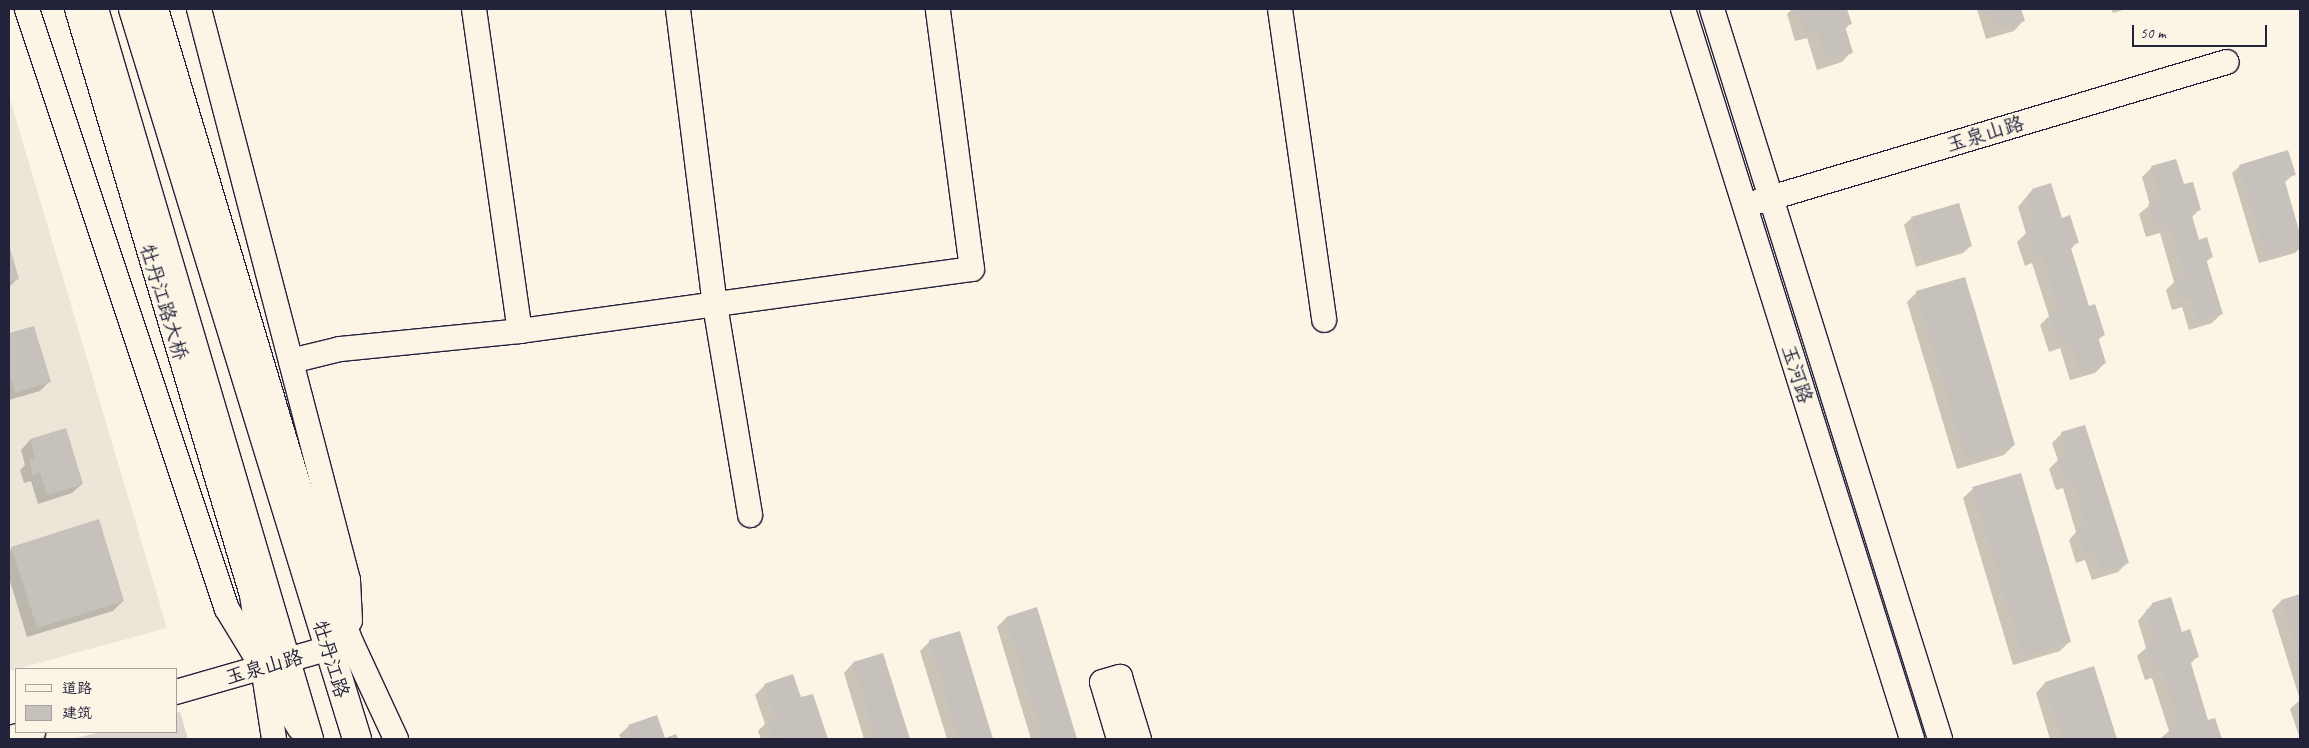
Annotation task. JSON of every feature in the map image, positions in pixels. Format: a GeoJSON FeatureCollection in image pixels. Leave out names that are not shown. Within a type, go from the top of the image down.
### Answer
{"type":"FeatureCollection","features":[{"type":"Feature","properties":{"kind":"main road","name":"牡丹江路大桥"},"geometry":{"type":"LineString","coordinates":[[94,9],[258,593]]}},
{"type":"Feature","properties":{"kind":"main road"},"geometry":{"type":"LineString","coordinates":[[133,9],[316,576]]}},
{"type":"Feature","properties":{"kind":"main road","name":"牡丹江路"},"geometry":{"type":"LineString","coordinates":[[316,576],[339,645],[356,736]]}},
{"type":"Feature","properties":{"kind":"main road"},"geometry":{"type":"LineString","coordinates":[[258,593],[274,664],[308,739]]}},
{"type":"Feature","properties":{"kind":"street"},"geometry":{"type":"LineString","coordinates":[[26,9],[227,609],[274,664],[274,739]]}},
{"type":"Feature","properties":{"kind":"street","name":"牡丹江路大桥"},"geometry":{"type":"LineString","coordinates":[[77,9],[258,593]]}},
{"type":"Feature","properties":{"kind":"street"},"geometry":{"type":"LineString","coordinates":[[156,9],[316,576]]}},
{"type":"Feature","properties":{"kind":"street"},"geometry":{"type":"LineString","coordinates":[[199,9],[348,580],[339,645],[396,739]]}},
{"type":"Feature","properties":{"kind":"street"},"geometry":{"type":"LineString","coordinates":[[474,9],[520,331]]}},
{"type":"Feature","properties":{"kind":"street"},"geometry":{"type":"LineString","coordinates":[[678,9],[715,305],[750,515]]}},
{"type":"Feature","properties":{"kind":"street"},"geometry":{"type":"LineString","coordinates":[[290,361],[340,349],[520,331],[972,269],[938,9]]}},
{"type":"Feature","properties":{"kind":"street"},"geometry":{"type":"LineString","coordinates":[[1280,9],[1324,320]]}},
{"type":"Feature","properties":{"kind":"street","name":"玉河路"},"geometry":{"type":"LineString","coordinates":[[1683,9],[1912,739]]}},
{"type":"Feature","properties":{"kind":"street","name":"玉河路"},"geometry":{"type":"LineString","coordinates":[[1712,9],[1940,739]]}},
{"type":"Feature","properties":{"kind":"street","name":"玉泉山路"},"geometry":{"type":"LineString","coordinates":[[1744,206],[2227,62]]}},
{"type":"Feature","properties":{"kind":"street","name":"玉泉山路"},"geometry":{"type":"LineString","coordinates":[[178,691],[339,645]]}},
{"type":"Feature","properties":{"kind":"street"},"geometry":{"type":"LineString","coordinates":[[1119,739],[1102,682],[1120,677],[1139,739]]}},
{"type":"Feature","properties":{"kind":"street"},"geometry":{"type":"LineString","coordinates":[[9,738],[29,733]]}},
{"type":"Feature","properties":{"kind":"shaded area"},"geometry":{"type":"Polygon","coordinates":[[[9,96],[167,628],[9,671],[9,96]]]}},
{"type":"Feature","properties":{"kind":"shaded area"},"geometry":{"type":"Polygon","coordinates":[[[178,712],[180,712],[188,739],[72,739],[97,733],[178,733],[178,712]]]}},
{"type":"Feature","properties":{"kind":"building"},"geometry":{"type":"Polygon","coordinates":[[[1797,9],[1847,9],[1852,24],[1845,26],[1853,53],[1826,61],[1817,29],[1805,33],[1797,9]]]}},
{"type":"Feature","properties":{"kind":"building"},"geometry":{"type":"Polygon","coordinates":[[[1989,9],[2021,9],[2025,21],[1996,30],[1989,9]]]}},
{"type":"Feature","properties":{"kind":"building"},"geometry":{"type":"Polygon","coordinates":[[[2288,150],[2296,175],[2284,178],[2300,234],[2300,247],[2266,257],[2239,165],[2288,150]]]}},
{"type":"Feature","properties":{"kind":"building"},"geometry":{"type":"Polygon","coordinates":[[[2176,159],[2184,184],[2193,182],[2201,210],[2191,212],[2199,240],[2207,237],[2213,257],[2206,259],[2223,314],[2198,321],[2192,298],[2181,301],[2175,279],[2185,277],[2169,224],[2155,229],[2148,204],[2161,200],[2151,166],[2176,159]]]}},
{"type":"Feature","properties":{"kind":"building"},"geometry":{"type":"Polygon","coordinates":[[[2051,183],[2062,218],[2070,215],[2079,243],[2070,245],[2089,306],[2095,304],[2105,335],[2098,337],[2106,363],[2080,372],[2070,340],[2058,343],[2049,314],[2059,311],[2042,255],[2034,257],[2026,231],[2036,228],[2027,196],[2033,194],[2032,189],[2051,183]]]}},
{"type":"Feature","properties":{"kind":"building"},"geometry":{"type":"Polygon","coordinates":[[[1959,203],[1972,246],[1924,261],[1911,217],[1959,203]]]}},
{"type":"Feature","properties":{"kind":"building"},"geometry":{"type":"Polygon","coordinates":[[[9,245],[19,279],[9,282],[9,245]]]}},
{"type":"Feature","properties":{"kind":"building"},"geometry":{"type":"Polygon","coordinates":[[[1965,277],[2015,445],[1966,460],[1916,291],[1965,277]]]}},
{"type":"Feature","properties":{"kind":"building"},"geometry":{"type":"Polygon","coordinates":[[[34,326],[51,382],[15,393],[9,372],[9,333],[34,326]]]}},
{"type":"Feature","properties":{"kind":"building"},"geometry":{"type":"Polygon","coordinates":[[[2085,425],[2129,563],[2101,572],[2095,551],[2085,554],[2077,529],[2087,526],[2072,480],[2065,482],[2058,459],[2068,455],[2061,432],[2085,425]]]}},
{"type":"Feature","properties":{"kind":"building"},"geometry":{"type":"Polygon","coordinates":[[[66,428],[83,484],[47,495],[40,472],[33,475],[29,460],[35,458],[30,439],[66,428]]]}},
{"type":"Feature","properties":{"kind":"building"},"geometry":{"type":"Polygon","coordinates":[[[2021,473],[2071,642],[2023,656],[1972,487],[2021,473]]]}},
{"type":"Feature","properties":{"kind":"building"},"geometry":{"type":"Polygon","coordinates":[[[99,519],[124,601],[37,628],[11,547],[99,519]]]}},
{"type":"Feature","properties":{"kind":"building"},"geometry":{"type":"Polygon","coordinates":[[[2300,594],[2300,661],[2281,600],[2300,594]]]}},
{"type":"Feature","properties":{"kind":"building"},"geometry":{"type":"Polygon","coordinates":[[[2171,597],[2182,632],[2190,629],[2199,657],[2190,660],[2208,720],[2215,718],[2222,739],[2172,739],[2169,729],[2179,725],[2162,669],[2154,671],[2146,645],[2156,642],[2146,610],[2153,608],[2152,603],[2171,597]]]}},
{"type":"Feature","properties":{"kind":"building"},"geometry":{"type":"Polygon","coordinates":[[[1037,607],[1077,739],[1043,739],[1006,617],[1037,607]]]}},
{"type":"Feature","properties":{"kind":"building"},"geometry":{"type":"Polygon","coordinates":[[[960,631],[993,739],[959,739],[929,640],[960,631]]]}},
{"type":"Feature","properties":{"kind":"building"},"geometry":{"type":"Polygon","coordinates":[[[883,653],[910,739],[876,739],[853,662],[883,653]]]}},
{"type":"Feature","properties":{"kind":"building"},"geometry":{"type":"Polygon","coordinates":[[[2094,666],[2117,739],[2062,739],[2045,682],[2094,666]]]}},
{"type":"Feature","properties":{"kind":"building"},"geometry":{"type":"Polygon","coordinates":[[[793,674],[801,697],[813,694],[828,739],[783,739],[781,734],[773,737],[767,721],[776,718],[764,684],[793,674]]]}},
{"type":"Feature","properties":{"kind":"building"},"geometry":{"type":"Polygon","coordinates":[[[657,715],[665,738],[676,734],[678,739],[633,739],[628,725],[657,715]]]}}]}
